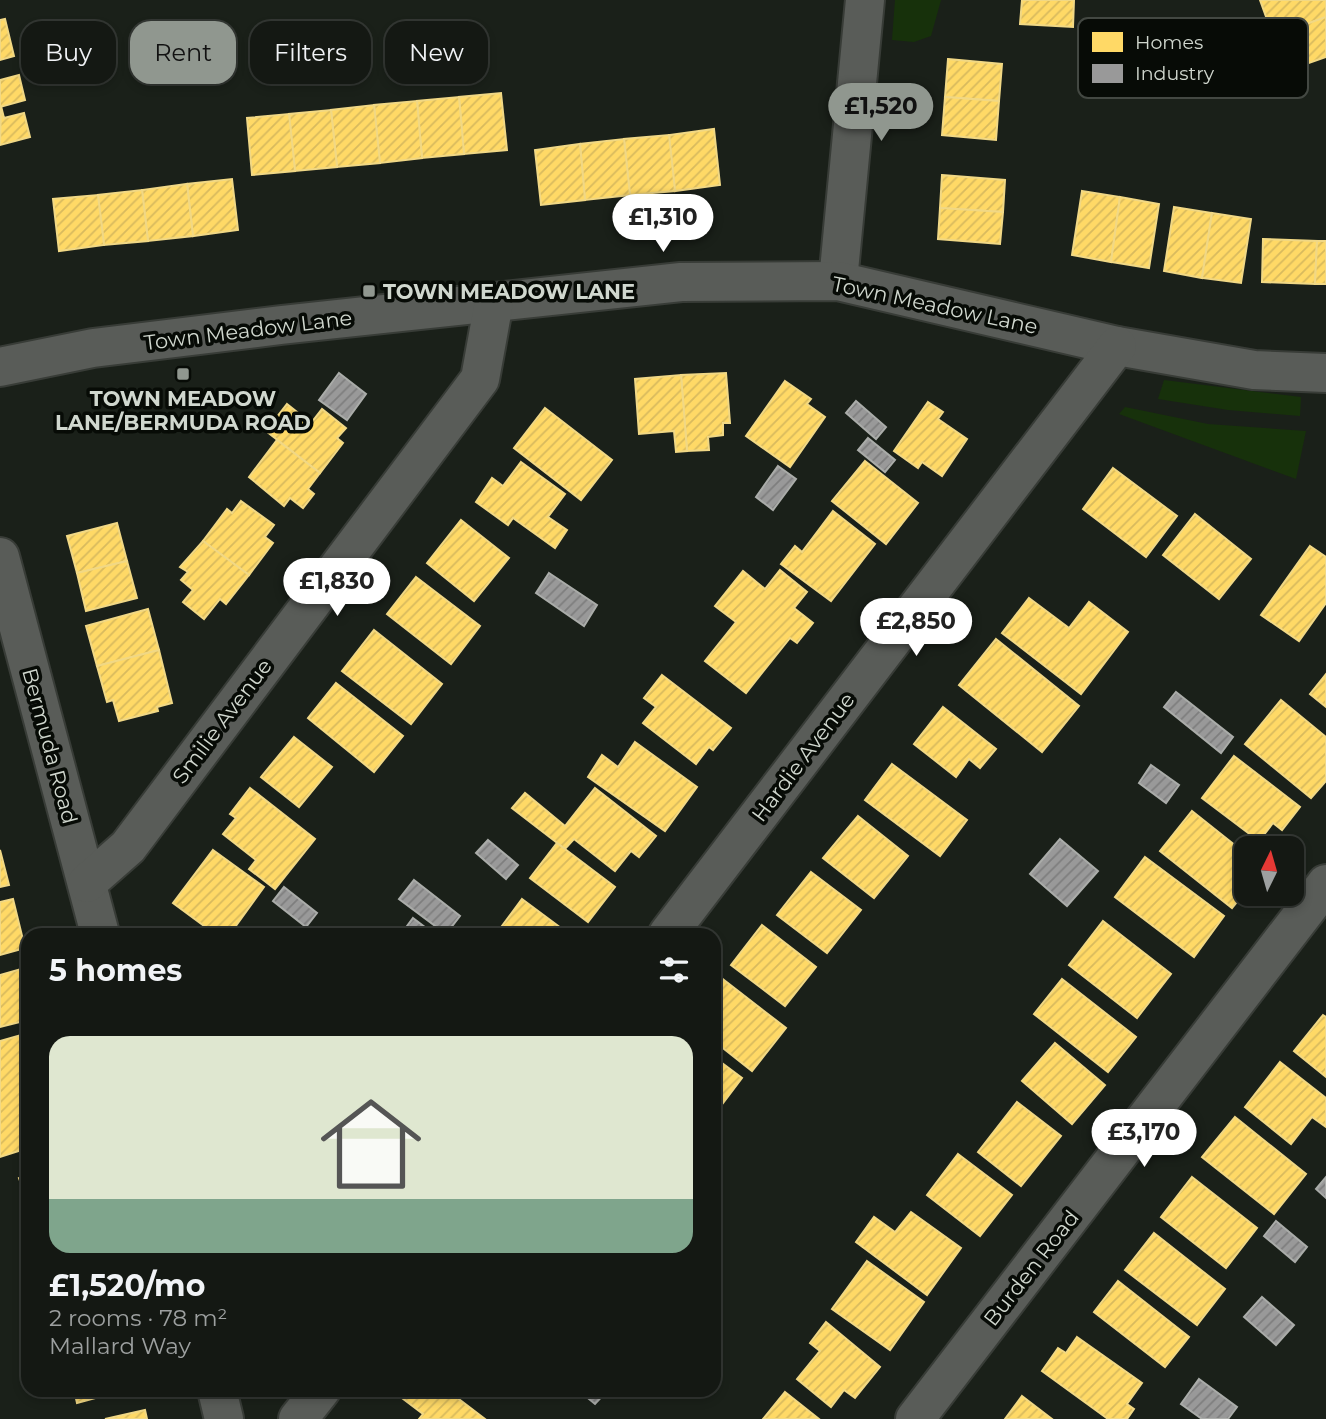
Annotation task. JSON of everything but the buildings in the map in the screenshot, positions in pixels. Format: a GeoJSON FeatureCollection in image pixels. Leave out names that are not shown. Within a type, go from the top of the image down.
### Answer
{"type":"FeatureCollection","features":[{"type":"Feature","properties":{"kind":"street"},"geometry":{"type":"LineString","coordinates":[[838,281],[865,0]]}},
{"type":"Feature","properties":{"kind":"street","name":"Town Meadow Lane"},"geometry":{"type":"LineString","coordinates":[[0,367],[93,348],[681,282],[838,281],[1117,346],[1254,370],[1326,373]]}},
{"type":"Feature","properties":{"kind":"street","name":"Smilie Avenue"},"geometry":{"type":"LineString","coordinates":[[87,883],[128,847],[480,379],[494,302]]}},
{"type":"Feature","properties":{"kind":"street","name":"Hardie Avenue"},"geometry":{"type":"LineString","coordinates":[[673,928],[1117,346]]}},
{"type":"Feature","properties":{"kind":"street","name":"Bermuda Road"},"geometry":{"type":"LineString","coordinates":[[0,557],[98,928]]}},
{"type":"Feature","properties":{"kind":"street","name":"Burden Road"},"geometry":{"type":"LineString","coordinates":[[915,1419],[1326,884]]}},
{"type":"Feature","properties":{"kind":"street"},"geometry":{"type":"LineString","coordinates":[[219,1397],[224,1419]]}},
{"type":"Feature","properties":{"kind":"street"},"geometry":{"type":"LineString","coordinates":[[298,1419],[315,1397]]}},
{"type":"Feature","properties":{"kind":"green space"},"geometry":{"type":"Polygon","coordinates":[[[895,0],[941,0],[931,36],[914,42],[892,40],[895,0]]]}},
{"type":"Feature","properties":{"kind":"green space"},"geometry":{"type":"Polygon","coordinates":[[[1164,380],[1301,397],[1300,416],[1228,410],[1158,399],[1164,380]]]}},
{"type":"Feature","properties":{"kind":"green space"},"geometry":{"type":"Polygon","coordinates":[[[1125,407],[1208,424],[1306,431],[1296,479],[1119,414],[1125,407]]]}},
{"type":"Feature","properties":{"kind":"place","name":"TOWN MEADOW LANE"},"geometry":{"type":"Point","coordinates":[369,291]}},
{"type":"Feature","properties":{"kind":"place","name":"TOWN MEADOW LANE/BERMUDA ROAD"},"geometry":{"type":"Point","coordinates":[183,374]}}]}
